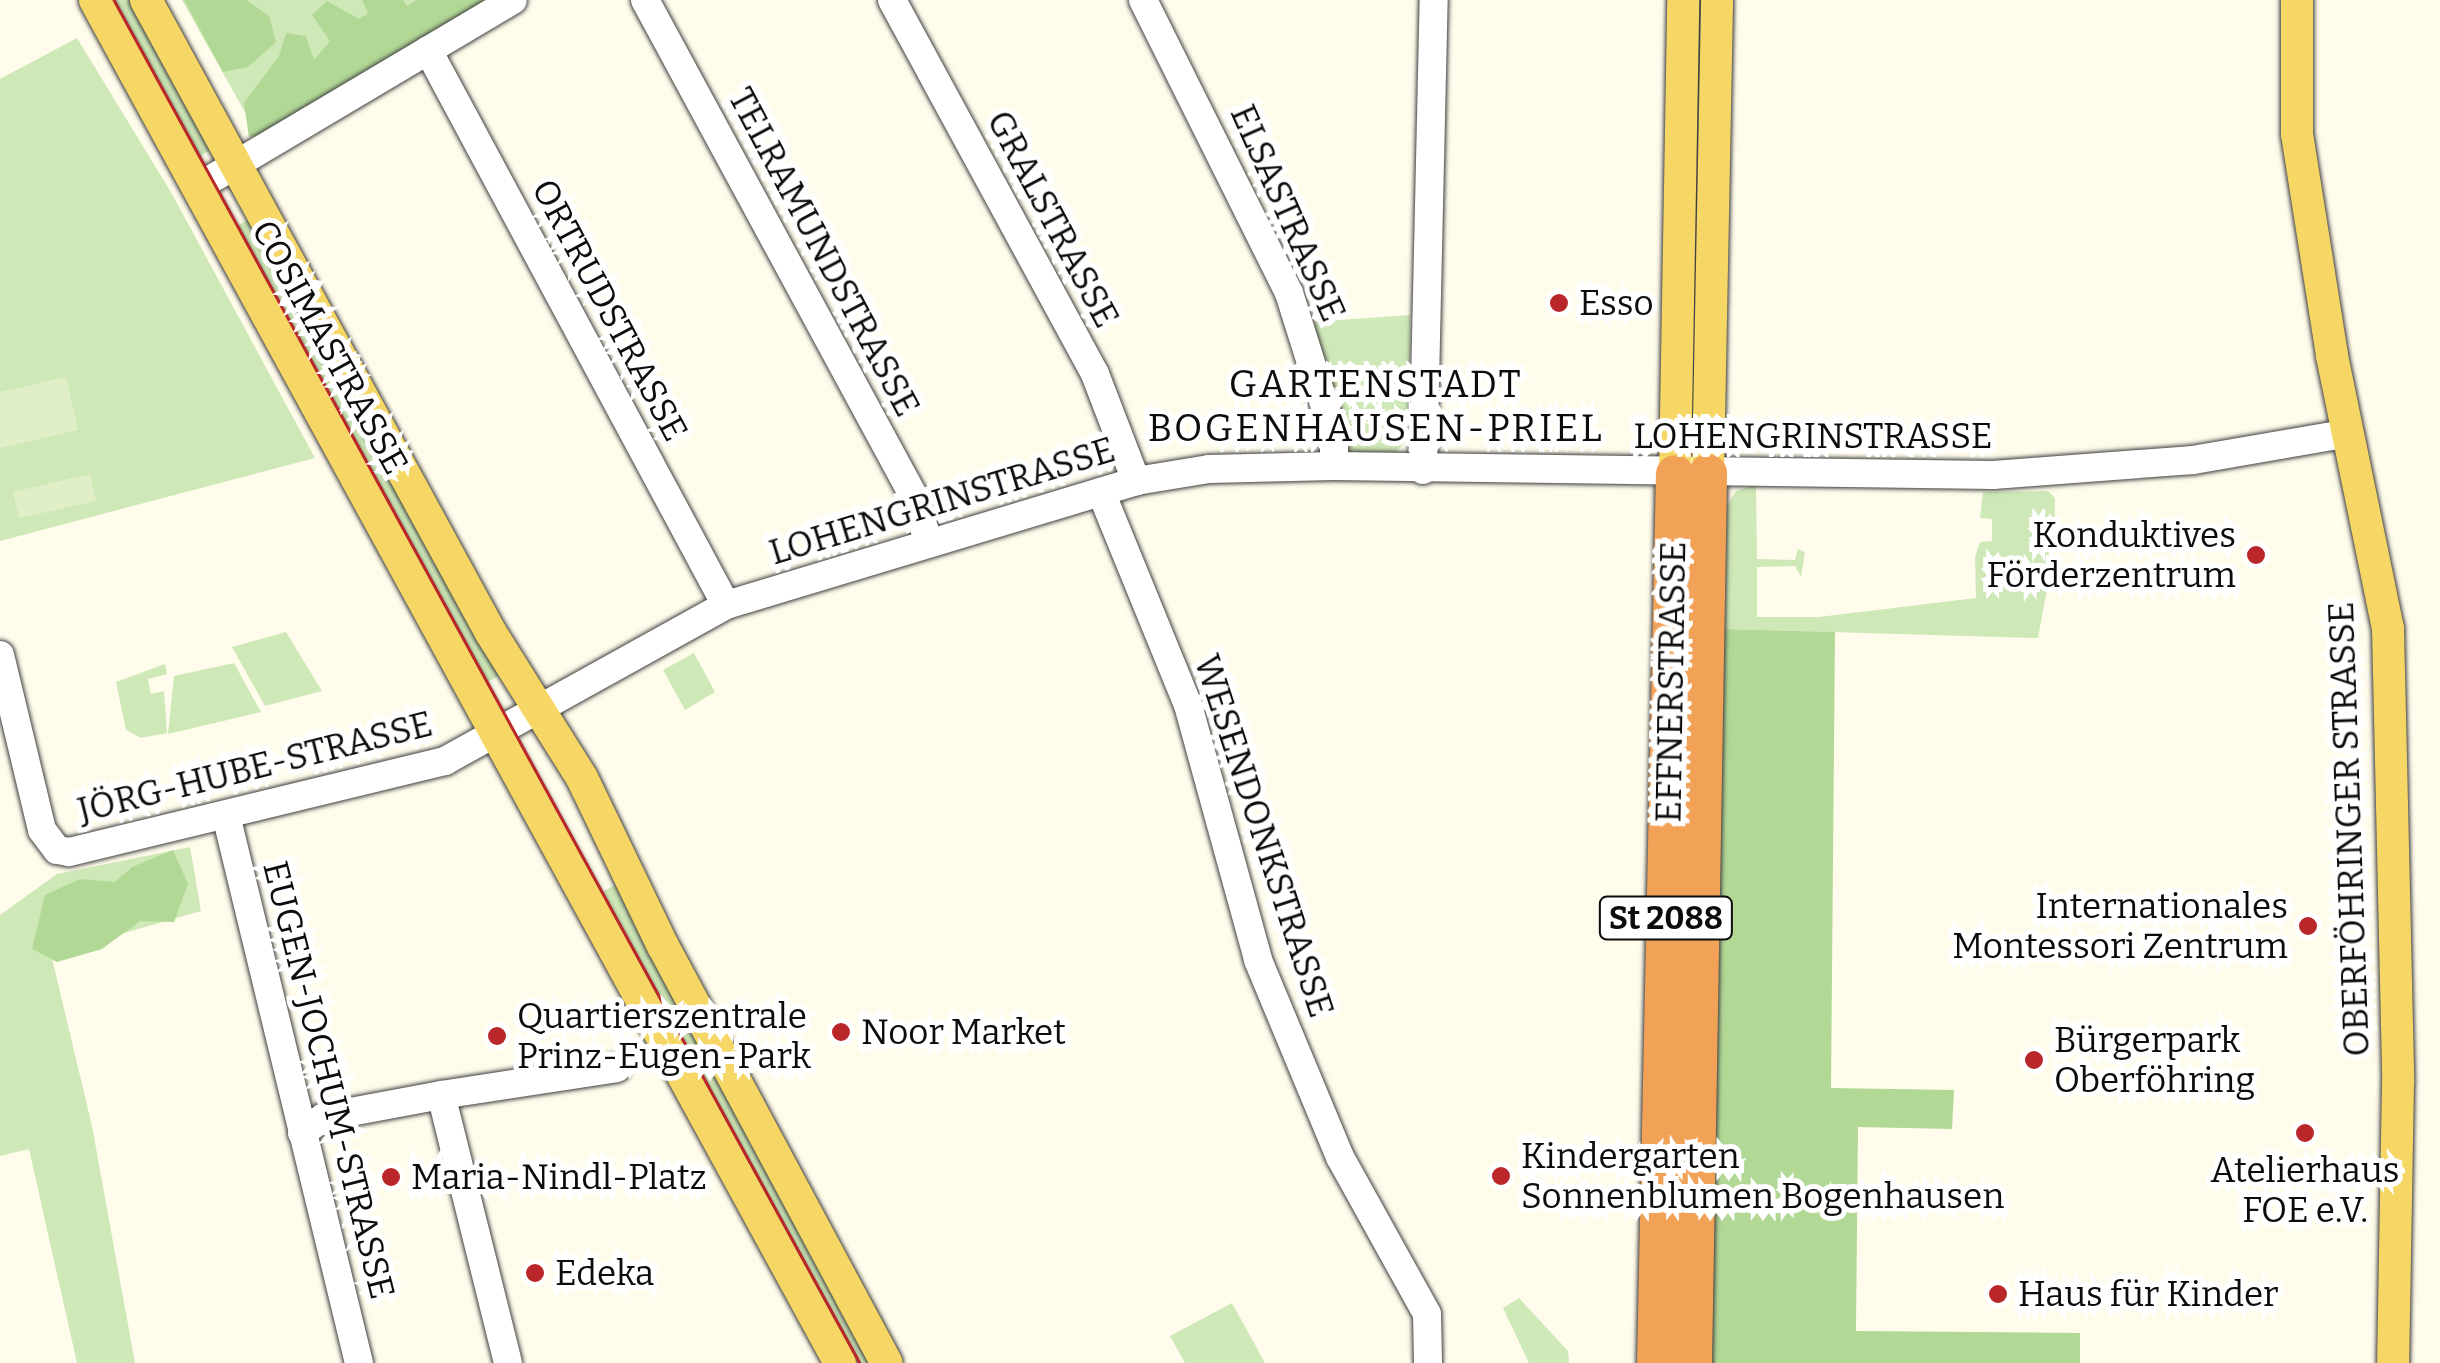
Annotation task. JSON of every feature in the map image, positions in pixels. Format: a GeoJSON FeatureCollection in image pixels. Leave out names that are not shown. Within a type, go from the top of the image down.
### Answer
{"type":"FeatureCollection","features":[{"type":"Feature","properties":{"kind":"highway","name":"EFFNERSTRASSE"},"geometry":{"type":"LineString","coordinates":[[1656,1363],[1692,473]]}},
{"type":"Feature","properties":{"kind":"highway","name":"EFFNERSTRASSE"},"geometry":{"type":"LineString","coordinates":[[1692,473],[1693,1363]]}},
{"type":"Feature","properties":{"kind":"main road","name":"COSIMASTRASSE"},"geometry":{"type":"LineString","coordinates":[[94,0],[492,735],[629,970],[840,1363]]}},
{"type":"Feature","properties":{"kind":"main road","name":"COSIMASTRASSE"},"geometry":{"type":"LineString","coordinates":[[146,0],[492,633],[541,708],[887,1363]]}},
{"type":"Feature","properties":{"kind":"main road","name":"EFFNERSTRASSE"},"geometry":{"type":"LineString","coordinates":[[1682,0],[1692,473]]}},
{"type":"Feature","properties":{"kind":"main road","name":"OBERFÖHRINGER STRASSE"},"geometry":{"type":"LineString","coordinates":[[2297,0],[2297,134],[2349,433],[2388,628],[2398,1083],[2394,1363]]}},
{"type":"Feature","properties":{"kind":"main road","name":"EFFNERSTRASSE"},"geometry":{"type":"LineString","coordinates":[[1692,473],[1717,1]]}},
{"type":"Feature","properties":{"kind":"street"},"geometry":{"type":"LineString","coordinates":[[198,187],[514,0]]}},
{"type":"Feature","properties":{"kind":"street","name":"TELRAMUNDSTRASSE"},"geometry":{"type":"LineString","coordinates":[[645,0],[913,496],[929,543]]}},
{"type":"Feature","properties":{"kind":"street","name":"GRALSTRASSE"},"geometry":{"type":"LineString","coordinates":[[892,0],[1094,374],[1136,481]]}},
{"type":"Feature","properties":{"kind":"street","name":"ELSASTRASSE"},"geometry":{"type":"LineString","coordinates":[[1143,0],[1289,293],[1334,436],[1334,466]]}},
{"type":"Feature","properties":{"kind":"street"},"geometry":{"type":"LineString","coordinates":[[1423,470],[1434,0]]}},
{"type":"Feature","properties":{"kind":"street","name":"ORTRUDSTRASSE"},"geometry":{"type":"LineString","coordinates":[[428,50],[726,605]]}},
{"type":"Feature","properties":{"kind":"street","name":"LOHENGRINSTRASSE"},"geometry":{"type":"LineString","coordinates":[[541,708],[726,605],[1136,481],[1209,469],[1334,466],[1692,473],[2059,472],[2193,460],[2349,433]]}},
{"type":"Feature","properties":{"kind":"street","name":"WESENDONKSTRASSE"},"geometry":{"type":"LineString","coordinates":[[1101,492],[1188,704],[1258,960],[1328,1131],[1427,1314],[1428,1363]]}},
{"type":"Feature","properties":{"kind":"street","name":"JÖRG-HUBE-STRASSE"},"geometry":{"type":"LineString","coordinates":[[0,656],[42,830],[57,850],[83,851],[445,761],[492,735]]}},
{"type":"Feature","properties":{"kind":"street"},"geometry":{"type":"LineString","coordinates":[[492,735],[541,708]]}},
{"type":"Feature","properties":{"kind":"street","name":"EUGEN-JOCHUM-STRASSE"},"geometry":{"type":"LineString","coordinates":[[226,815],[360,1363]]}},
{"type":"Feature","properties":{"kind":"street"},"geometry":{"type":"LineString","coordinates":[[302,1133],[324,1117],[617,1068]]}},
{"type":"Feature","properties":{"kind":"street"},"geometry":{"type":"LineString","coordinates":[[440,1095],[508,1363]]}},
{"type":"Feature","properties":{"kind":"green space"},"geometry":{"type":"Polygon","coordinates":[[[103,0],[139,0],[218,146],[191,161],[103,0]]]}},
{"type":"Feature","properties":{"kind":"green space"},"geometry":{"type":"Polygon","coordinates":[[[182,0],[484,0],[255,130],[182,0]]]}},
{"type":"Feature","properties":{"kind":"green space"},"geometry":{"type":"Polygon","coordinates":[[[184,0],[246,0],[269,16],[276,42],[248,67],[223,72],[184,0]]]}},
{"type":"Feature","properties":{"kind":"green space"},"geometry":{"type":"Polygon","coordinates":[[[362,0],[403,0],[407,6],[417,0],[500,0],[277,131],[249,137],[244,103],[279,56],[286,33],[306,36],[314,60],[330,41],[312,15],[327,1],[359,19],[368,13],[362,0]]]}},
{"type":"Feature","properties":{"kind":"green space"},"geometry":{"type":"Polygon","coordinates":[[[77,38],[172,194],[315,458],[0,541],[0,79],[77,38]]]}},
{"type":"Feature","properties":{"kind":"green space"},"geometry":{"type":"Polygon","coordinates":[[[257,215],[506,672],[478,687],[230,230],[257,215]]]}},
{"type":"Feature","properties":{"kind":"green space"},"geometry":{"type":"Polygon","coordinates":[[[1410,315],[1409,438],[1396,452],[1351,452],[1310,322],[1410,315]]]}},
{"type":"Feature","properties":{"kind":"green space"},"geometry":{"type":"Polygon","coordinates":[[[66,377],[78,430],[0,448],[0,392],[66,377]]]}},
{"type":"Feature","properties":{"kind":"green space"},"geometry":{"type":"Polygon","coordinates":[[[90,474],[96,501],[19,518],[13,492],[90,474]]]}},
{"type":"Feature","properties":{"kind":"green space"},"geometry":{"type":"Polygon","coordinates":[[[1756,485],[1757,559],[1795,560],[1798,549],[1805,552],[1801,577],[1795,566],[1757,567],[1757,617],[1819,617],[1976,598],[1975,557],[1980,542],[1992,541],[1992,519],[1980,518],[1983,492],[2048,491],[2055,498],[2054,552],[2038,638],[1724,629],[1723,513],[1736,491],[1756,485]]]}},
{"type":"Feature","properties":{"kind":"green space"},"geometry":{"type":"Polygon","coordinates":[[[1724,629],[1835,632],[1831,1088],[1954,1090],[1952,1129],[1858,1127],[1856,1331],[2080,1333],[2080,1363],[1711,1363],[1724,629]]]}},
{"type":"Feature","properties":{"kind":"green space"},"geometry":{"type":"Polygon","coordinates":[[[286,632],[322,691],[265,706],[232,647],[286,632]]]}},
{"type":"Feature","properties":{"kind":"green space"},"geometry":{"type":"Polygon","coordinates":[[[694,653],[715,692],[685,710],[663,670],[694,653]]]}},
{"type":"Feature","properties":{"kind":"green space"},"geometry":{"type":"Polygon","coordinates":[[[234,663],[261,712],[168,734],[174,676],[234,663]]]}},
{"type":"Feature","properties":{"kind":"green space"},"geometry":{"type":"Polygon","coordinates":[[[165,664],[167,674],[148,679],[151,694],[164,691],[167,733],[141,738],[126,730],[116,682],[165,664]]]}},
{"type":"Feature","properties":{"kind":"green space"},"geometry":{"type":"Polygon","coordinates":[[[190,847],[201,911],[51,954],[92,1126],[135,1363],[77,1363],[29,1149],[0,1156],[0,915],[57,874],[190,847]]]}},
{"type":"Feature","properties":{"kind":"green space"},"geometry":{"type":"Polygon","coordinates":[[[173,850],[188,884],[174,922],[140,921],[102,949],[57,962],[32,949],[45,895],[80,879],[115,882],[132,867],[173,850]]]}},
{"type":"Feature","properties":{"kind":"green space"},"geometry":{"type":"Polygon","coordinates":[[[624,880],[880,1363],[850,1363],[591,898],[624,880]]]}},
{"type":"Feature","properties":{"kind":"green space"},"geometry":{"type":"Polygon","coordinates":[[[1519,1298],[1568,1351],[1569,1363],[1529,1363],[1503,1308],[1519,1298]]]}},
{"type":"Feature","properties":{"kind":"green space"},"geometry":{"type":"Polygon","coordinates":[[[1232,1303],[1265,1363],[1185,1363],[1170,1336],[1232,1303]]]}},
{"type":"Feature","properties":{"kind":"tram line"},"geometry":{"type":"LineString","coordinates":[[114,0],[860,1363]]}},
{"type":"Feature","properties":{"kind":"place","name":"Esso"},"geometry":{"type":"Point","coordinates":[1559,303]}},
{"type":"Feature","properties":{"kind":"place","name":"Konduktives Förderzentrum"},"geometry":{"type":"Point","coordinates":[2256,555]}},
{"type":"Feature","properties":{"kind":"place","name":"Internationales Montessori Zentrum"},"geometry":{"type":"Point","coordinates":[2308,926]}},
{"type":"Feature","properties":{"kind":"place","name":"Noor Market"},"geometry":{"type":"Point","coordinates":[841,1032]}},
{"type":"Feature","properties":{"kind":"place","name":"Quartierszentrale Prinz-Eugen-Park"},"geometry":{"type":"Point","coordinates":[497,1036]}},
{"type":"Feature","properties":{"kind":"place","name":"Bürgerpark Oberföhring"},"geometry":{"type":"Point","coordinates":[2034,1060]}},
{"type":"Feature","properties":{"kind":"place","name":"Atelierhaus FOE e.V."},"geometry":{"type":"Point","coordinates":[2305,1133]}},
{"type":"Feature","properties":{"kind":"place","name":"Kindergarten Sonnenblumen Bogenhausen"},"geometry":{"type":"Point","coordinates":[1501,1176]}},
{"type":"Feature","properties":{"kind":"place","name":"Maria-Nindl-Platz"},"geometry":{"type":"Point","coordinates":[391,1177]}},
{"type":"Feature","properties":{"kind":"place","name":"Edeka"},"geometry":{"type":"Point","coordinates":[535,1273]}},
{"type":"Feature","properties":{"kind":"place","name":"Haus für Kinder"},"geometry":{"type":"Point","coordinates":[1998,1294]}},
{"type":"Feature","properties":{"kind":"district","name":"GARTENSTADT BOGENHAUSEN-PRIEL"},"geometry":{"type":"Point","coordinates":[1376,407]}}]}
